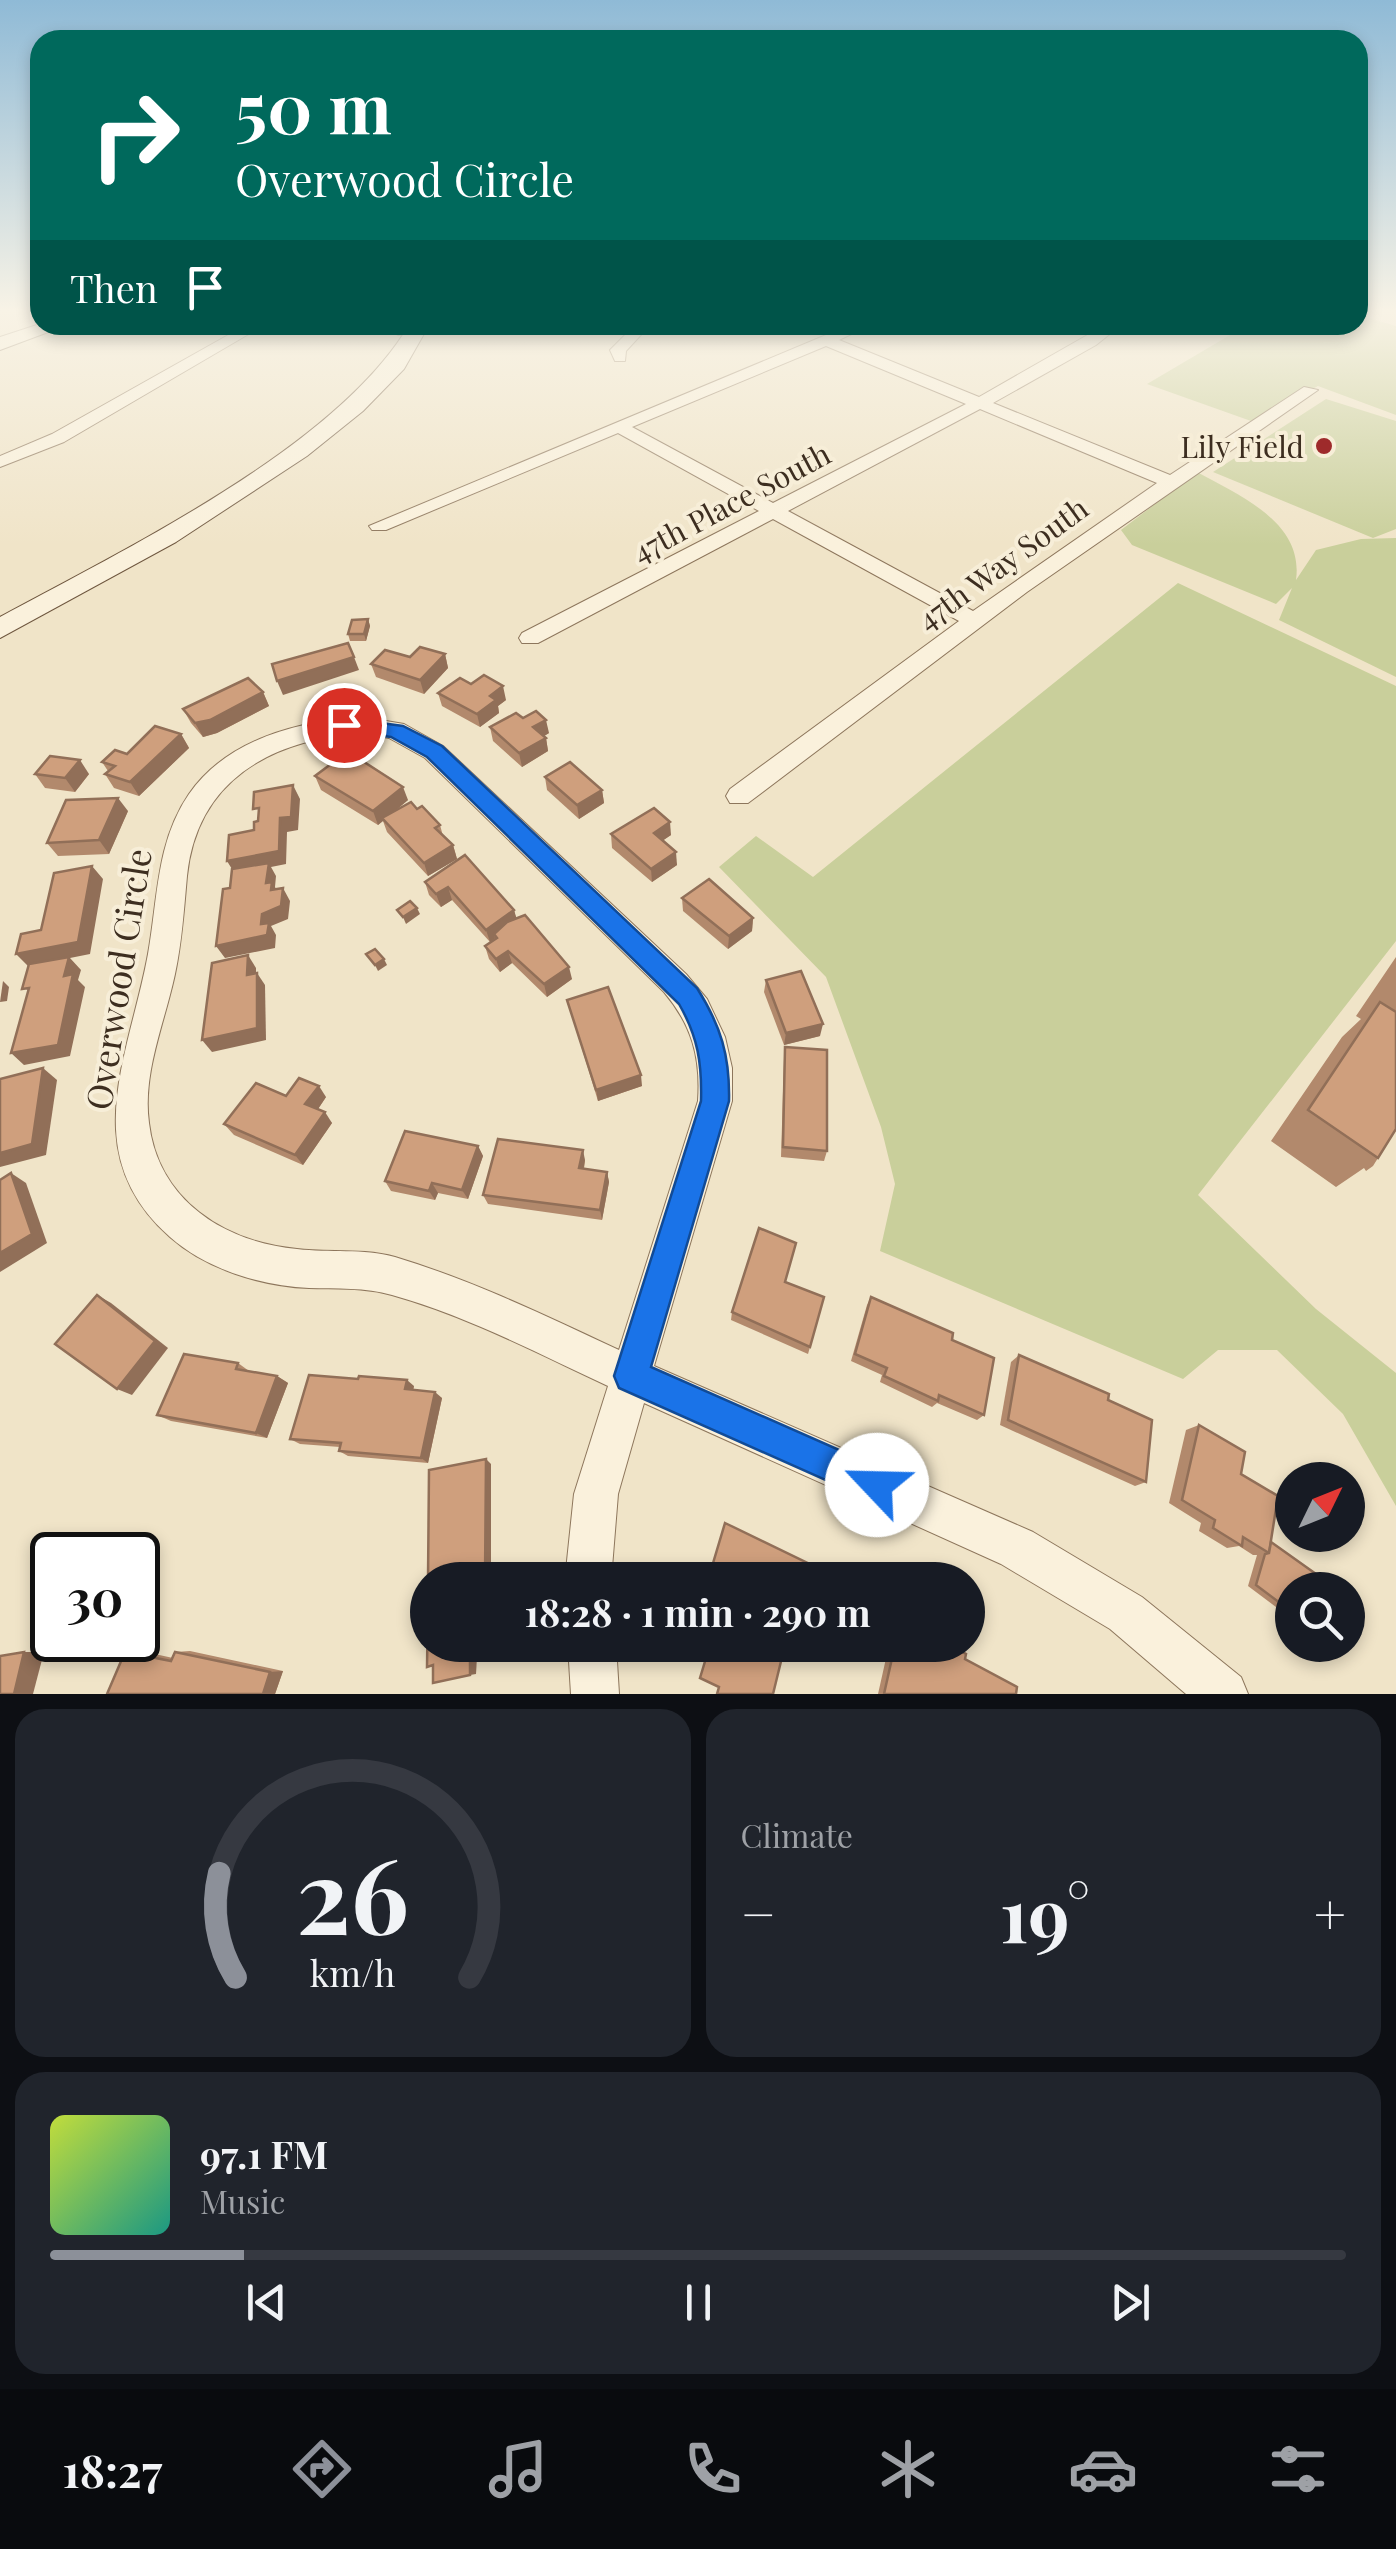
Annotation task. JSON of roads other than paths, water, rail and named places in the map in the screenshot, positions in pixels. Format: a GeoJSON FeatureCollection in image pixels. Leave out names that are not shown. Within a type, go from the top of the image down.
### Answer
{"type":"FeatureCollection","features":[{"type":"Feature","properties":{"kind":"street"},"geometry":{"type":"LineString","coordinates":[[0,462],[58,438],[148,387]]}},
{"type":"Feature","properties":{"kind":"street"},"geometry":{"type":"LineString","coordinates":[[0,629],[186,526],[345,416],[375,387]]}},
{"type":"Feature","properties":{"kind":"street"},"geometry":{"type":"LineString","coordinates":[[379,526],[715,387]]}},
{"type":"Feature","properties":{"kind":"street"},"geometry":{"type":"LineString","coordinates":[[941,387],[1169,480]]}},
{"type":"Feature","properties":{"kind":"street","name":"47th Place South"},"geometry":{"type":"LineString","coordinates":[[530,638],[1009,387]]}},
{"type":"Feature","properties":{"kind":"street","name":"47th Way South"},"geometry":{"type":"LineString","coordinates":[[739,796],[972,620],[1169,480],[1310,390]]}},
{"type":"Feature","properties":{"kind":"street"},"geometry":{"type":"LineString","coordinates":[[620,427],[972,620]]}},
{"type":"Feature","properties":{"kind":"street","name":"Overwood Circle"},"geometry":{"type":"LineString","coordinates":[[590,1562],[596,1494],[715,1101],[713,1046],[698,1011],[675,983],[423,743],[396,730],[344,725],[288,736],[253,752],[206,792],[179,840],[167,936],[132,1092],[134,1141],[150,1187],[183,1226],[232,1255],[293,1268],[386,1274],[471,1302],[631,1376]]}},
{"type":"Feature","properties":{"kind":"street"},"geometry":{"type":"LineString","coordinates":[[631,1376],[1017,1548],[1126,1614],[1224,1694]]}},
{"type":"Feature","properties":{"kind":"street"},"geometry":{"type":"LineString","coordinates":[[593,1662],[595,1694]]}},
{"type":"Feature","properties":{"kind":"place","name":"Lily Field"},"geometry":{"type":"Point","coordinates":[1324,446]}}]}
